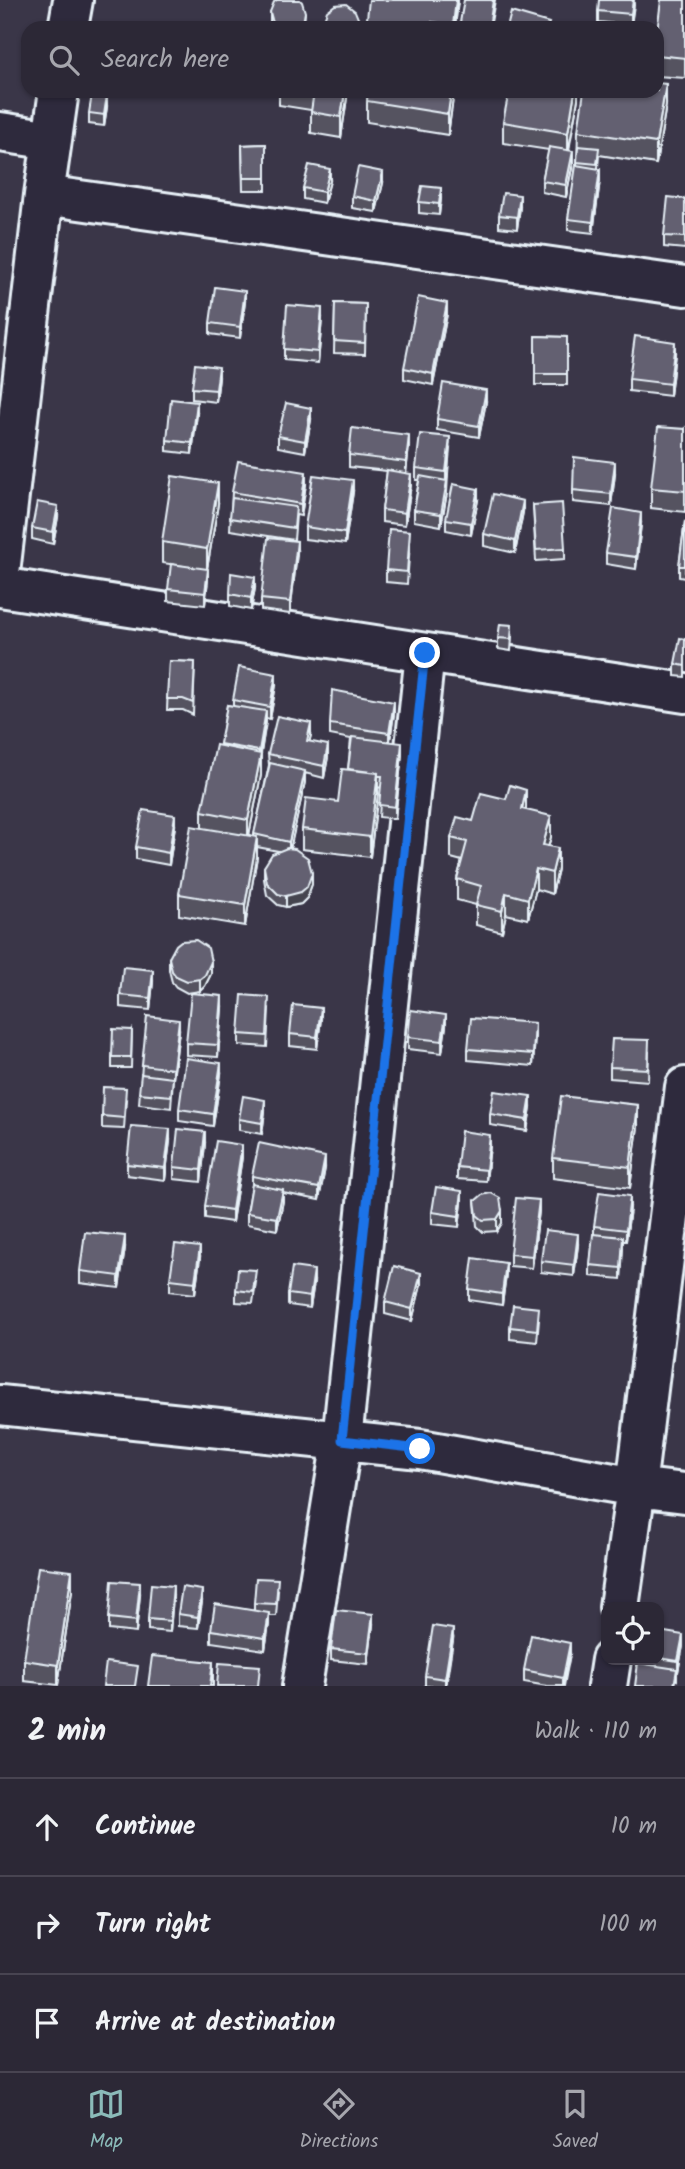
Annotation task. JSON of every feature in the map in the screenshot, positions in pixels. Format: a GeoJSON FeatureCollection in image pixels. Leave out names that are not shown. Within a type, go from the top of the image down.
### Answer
{"type":"FeatureCollection","features":[{"type":"Feature","properties":{"kind":"street"},"geometry":{"type":"LineString","coordinates":[[69,21],[72,0]]}},
{"type":"Feature","properties":{"kind":"street"},"geometry":{"type":"LineString","coordinates":[[1,555],[58,98]]}},
{"type":"Feature","properties":{"kind":"street"},"geometry":{"type":"LineString","coordinates":[[0,132],[52,140]]}},
{"type":"Feature","properties":{"kind":"street"},"geometry":{"type":"LineString","coordinates":[[44,195],[685,286]]}},
{"type":"Feature","properties":{"kind":"street"},"geometry":{"type":"LineString","coordinates":[[0,587],[685,693]]}},
{"type":"Feature","properties":{"kind":"street"},"geometry":{"type":"LineString","coordinates":[[302,1686],[342,1440],[425,653]]}},
{"type":"Feature","properties":{"kind":"street"},"geometry":{"type":"LineString","coordinates":[[620,1602],[685,1087]]}},
{"type":"Feature","properties":{"kind":"street"},"geometry":{"type":"LineString","coordinates":[[2,1415],[342,1440],[420,1449],[636,1487],[685,1493]]}},
{"type":"Feature","properties":{"kind":"street"},"geometry":{"type":"LineString","coordinates":[[607,1686],[610,1665]]}},
{"type":"Feature","properties":{"kind":"building"},"geometry":{"type":"Polygon","coordinates":[[[300,0],[305,12],[303,21],[272,21],[270,12],[274,2],[300,0]]]}},
{"type":"Feature","properties":{"kind":"building"},"geometry":{"type":"Polygon","coordinates":[[[369,0],[456,0],[453,21],[367,21],[369,0]]]}},
{"type":"Feature","properties":{"kind":"building"},"geometry":{"type":"Polygon","coordinates":[[[464,0],[493,0],[490,21],[460,21],[464,0]]]}},
{"type":"Feature","properties":{"kind":"building"},"geometry":{"type":"Polygon","coordinates":[[[599,0],[633,0],[631,14],[598,11],[599,0]]]}},
{"type":"Feature","properties":{"kind":"building"},"geometry":{"type":"Polygon","coordinates":[[[661,0],[685,0],[685,58],[664,56],[664,21],[658,21],[661,0]]]}},
{"type":"Feature","properties":{"kind":"building"},"geometry":{"type":"Polygon","coordinates":[[[346,4],[355,11],[359,21],[323,21],[327,11],[335,5],[346,4]]]}},
{"type":"Feature","properties":{"kind":"building"},"geometry":{"type":"Polygon","coordinates":[[[511,12],[542,21],[509,21],[511,12]]]}},
{"type":"Feature","properties":{"kind":"building"},"geometry":{"type":"Polygon","coordinates":[[[91,98],[107,98],[104,115],[89,113],[91,98]]]}},
{"type":"Feature","properties":{"kind":"building"},"geometry":{"type":"Polygon","coordinates":[[[313,98],[344,98],[341,117],[311,112],[313,98]]]}},
{"type":"Feature","properties":{"kind":"building"},"geometry":{"type":"Polygon","coordinates":[[[367,98],[450,98],[448,114],[367,101],[367,98]]]}},
{"type":"Feature","properties":{"kind":"building"},"geometry":{"type":"Polygon","coordinates":[[[508,98],[574,98],[568,133],[503,122],[508,98]]]}},
{"type":"Feature","properties":{"kind":"building"},"geometry":{"type":"Polygon","coordinates":[[[583,98],[664,98],[656,143],[578,131],[583,98]]]}},
{"type":"Feature","properties":{"kind":"building"},"geometry":{"type":"Polygon","coordinates":[[[266,144],[266,178],[243,178],[242,145],[266,144]]]}},
{"type":"Feature","properties":{"kind":"building"},"geometry":{"type":"Polygon","coordinates":[[[578,146],[599,148],[597,164],[577,162],[578,146]]]}},
{"type":"Feature","properties":{"kind":"building"},"geometry":{"type":"Polygon","coordinates":[[[549,147],[573,151],[566,185],[542,181],[549,147]]]}},
{"type":"Feature","properties":{"kind":"building"},"geometry":{"type":"Polygon","coordinates":[[[309,165],[330,169],[324,192],[303,188],[309,165]]]}},
{"type":"Feature","properties":{"kind":"building"},"geometry":{"type":"Polygon","coordinates":[[[576,165],[600,169],[593,222],[568,219],[576,165]]]}},
{"type":"Feature","properties":{"kind":"building"},"geometry":{"type":"Polygon","coordinates":[[[358,167],[383,172],[376,201],[352,196],[358,167]]]}},
{"type":"Feature","properties":{"kind":"building"},"geometry":{"type":"Polygon","coordinates":[[[422,186],[441,188],[439,204],[419,202],[422,186]]]}},
{"type":"Feature","properties":{"kind":"building"},"geometry":{"type":"Polygon","coordinates":[[[503,193],[520,195],[517,217],[499,215],[503,193]]]}},
{"type":"Feature","properties":{"kind":"building"},"geometry":{"type":"Polygon","coordinates":[[[668,197],[685,199],[685,237],[664,236],[668,197]]]}},
{"type":"Feature","properties":{"kind":"building"},"geometry":{"type":"Polygon","coordinates":[[[215,287],[245,291],[240,327],[210,323],[215,287]]]}},
{"type":"Feature","properties":{"kind":"building"},"geometry":{"type":"Polygon","coordinates":[[[418,297],[447,303],[433,374],[404,368],[418,297]]]}},
{"type":"Feature","properties":{"kind":"building"},"geometry":{"type":"Polygon","coordinates":[[[335,303],[366,304],[365,343],[334,341],[335,303]]]}},
{"type":"Feature","properties":{"kind":"building"},"geometry":{"type":"Polygon","coordinates":[[[287,305],[322,308],[318,352],[284,349],[287,305]]]}},
{"type":"Feature","properties":{"kind":"building"},"geometry":{"type":"Polygon","coordinates":[[[535,336],[567,337],[567,374],[535,374],[535,336]]]}},
{"type":"Feature","properties":{"kind":"building"},"geometry":{"type":"Polygon","coordinates":[[[635,336],[675,342],[670,384],[629,379],[635,336]]]}},
{"type":"Feature","properties":{"kind":"building"},"geometry":{"type":"Polygon","coordinates":[[[195,364],[219,367],[216,390],[192,388],[195,364]]]}},
{"type":"Feature","properties":{"kind":"building"},"geometry":{"type":"Polygon","coordinates":[[[443,383],[486,390],[479,426],[437,419],[443,383]]]}},
{"type":"Feature","properties":{"kind":"building"},"geometry":{"type":"Polygon","coordinates":[[[171,399],[197,402],[192,443],[167,440],[171,399]]]}},
{"type":"Feature","properties":{"kind":"building"},"geometry":{"type":"Polygon","coordinates":[[[286,403],[311,408],[305,441],[278,436],[286,403]]]}},
{"type":"Feature","properties":{"kind":"building"},"geometry":{"type":"Polygon","coordinates":[[[658,427],[685,429],[685,491],[651,488],[658,427]]]}},
{"type":"Feature","properties":{"kind":"building"},"geometry":{"type":"Polygon","coordinates":[[[352,428],[409,435],[406,462],[349,455],[352,428]]]}},
{"type":"Feature","properties":{"kind":"building"},"geometry":{"type":"Polygon","coordinates":[[[420,434],[450,437],[446,472],[416,468],[420,434]]]}},
{"type":"Feature","properties":{"kind":"building"},"geometry":{"type":"Polygon","coordinates":[[[574,457],[615,462],[611,494],[573,490],[574,457]]]}},
{"type":"Feature","properties":{"kind":"building"},"geometry":{"type":"Polygon","coordinates":[[[238,461],[306,472],[301,504],[232,492],[238,461]]]}},
{"type":"Feature","properties":{"kind":"building"},"geometry":{"type":"Polygon","coordinates":[[[387,470],[411,474],[405,513],[382,510],[387,470]]]}},
{"type":"Feature","properties":{"kind":"building"},"geometry":{"type":"Polygon","coordinates":[[[313,475],[353,480],[345,533],[305,527],[313,475]]]}},
{"type":"Feature","properties":{"kind":"building"},"geometry":{"type":"Polygon","coordinates":[[[172,476],[218,483],[207,549],[162,542],[172,476]]]}},
{"type":"Feature","properties":{"kind":"building"},"geometry":{"type":"Polygon","coordinates":[[[420,476],[447,481],[441,514],[414,510],[420,476]]]}},
{"type":"Feature","properties":{"kind":"building"},"geometry":{"type":"Polygon","coordinates":[[[453,484],[478,489],[471,523],[446,519],[453,484]]]}},
{"type":"Feature","properties":{"kind":"building"},"geometry":{"type":"Polygon","coordinates":[[[493,494],[523,501],[515,541],[484,534],[493,494]]]}},
{"type":"Feature","properties":{"kind":"building"},"geometry":{"type":"Polygon","coordinates":[[[232,498],[296,507],[294,528],[230,518],[232,498]]]}},
{"type":"Feature","properties":{"kind":"building"},"geometry":{"type":"Polygon","coordinates":[[[37,502],[58,506],[53,532],[32,528],[37,502]]]}},
{"type":"Feature","properties":{"kind":"building"},"geometry":{"type":"Polygon","coordinates":[[[562,503],[565,548],[536,550],[533,505],[562,503]]]}},
{"type":"Feature","properties":{"kind":"building"},"geometry":{"type":"Polygon","coordinates":[[[613,508],[641,513],[636,557],[606,553],[613,508]]]}},
{"type":"Feature","properties":{"kind":"building"},"geometry":{"type":"Polygon","coordinates":[[[685,521],[685,566],[679,566],[685,521]]]}},
{"type":"Feature","properties":{"kind":"building"},"geometry":{"type":"Polygon","coordinates":[[[389,529],[410,531],[407,572],[386,570],[389,529]]]}},
{"type":"Feature","properties":{"kind":"building"},"geometry":{"type":"Polygon","coordinates":[[[268,538],[297,541],[290,602],[261,599],[268,538]]]}},
{"type":"Feature","properties":{"kind":"building"},"geometry":{"type":"Polygon","coordinates":[[[171,564],[208,569],[205,593],[168,589],[171,564]]]}},
{"type":"Feature","properties":{"kind":"building"},"geometry":{"type":"Polygon","coordinates":[[[231,573],[255,577],[251,598],[230,594],[231,573]]]}},
{"type":"Feature","properties":{"kind":"building"},"geometry":{"type":"Polygon","coordinates":[[[500,624],[512,625],[511,639],[498,638],[500,624]]]}},
{"type":"Feature","properties":{"kind":"building"},"geometry":{"type":"Polygon","coordinates":[[[680,638],[685,639],[685,666],[675,664],[680,638]]]}},
{"type":"Feature","properties":{"kind":"building"},"geometry":{"type":"Polygon","coordinates":[[[169,661],[195,662],[193,703],[183,699],[167,699],[169,661]]]}},
{"type":"Feature","properties":{"kind":"building"},"geometry":{"type":"Polygon","coordinates":[[[239,667],[276,674],[270,707],[233,700],[239,667]]]}},
{"type":"Feature","properties":{"kind":"building"},"geometry":{"type":"Polygon","coordinates":[[[332,690],[394,702],[389,733],[330,724],[332,690]]]}},
{"type":"Feature","properties":{"kind":"building"},"geometry":{"type":"Polygon","coordinates":[[[227,705],[266,711],[259,751],[220,744],[227,705]]]}},
{"type":"Feature","properties":{"kind":"building"},"geometry":{"type":"Polygon","coordinates":[[[277,716],[311,723],[307,741],[328,745],[324,766],[268,754],[277,716]]]}},
{"type":"Feature","properties":{"kind":"building"},"geometry":{"type":"Polygon","coordinates":[[[352,737],[402,743],[395,807],[379,805],[382,776],[378,776],[378,773],[348,769],[352,737]]]}},
{"type":"Feature","properties":{"kind":"building"},"geometry":{"type":"Polygon","coordinates":[[[216,745],[261,754],[248,820],[202,811],[216,745]]]}},
{"type":"Feature","properties":{"kind":"building"},"geometry":{"type":"Polygon","coordinates":[[[270,763],[305,771],[289,842],[254,834],[270,763]]]}},
{"type":"Feature","properties":{"kind":"building"},"geometry":{"type":"Polygon","coordinates":[[[342,769],[378,773],[370,837],[302,829],[306,798],[338,802],[342,769]]]}},
{"type":"Feature","properties":{"kind":"building"},"geometry":{"type":"Polygon","coordinates":[[[510,785],[526,790],[522,809],[551,816],[543,845],[558,848],[552,873],[536,869],[528,899],[506,893],[502,911],[476,905],[481,886],[457,879],[467,842],[451,838],[457,817],[473,821],[481,793],[506,799],[510,785]]]}},
{"type":"Feature","properties":{"kind":"building"},"geometry":{"type":"Polygon","coordinates":[[[143,810],[175,815],[169,853],[136,847],[143,810]]]}},
{"type":"Feature","properties":{"kind":"building"},"geometry":{"type":"Polygon","coordinates":[[[191,826],[257,837],[245,905],[179,894],[191,826]]]}},
{"type":"Feature","properties":{"kind":"building"},"geometry":{"type":"Polygon","coordinates":[[[287,848],[295,849],[308,858],[312,873],[307,887],[301,892],[286,896],[278,894],[267,883],[264,867],[272,854],[287,848]]]}},
{"type":"Feature","properties":{"kind":"building"},"geometry":{"type":"Polygon","coordinates":[[[196,940],[208,948],[211,962],[200,979],[187,981],[172,971],[169,958],[181,941],[196,940]]]}},
{"type":"Feature","properties":{"kind":"building"},"geometry":{"type":"Polygon","coordinates":[[[123,967],[153,970],[150,998],[120,995],[123,967]]]}},
{"type":"Feature","properties":{"kind":"building"},"geometry":{"type":"Polygon","coordinates":[[[191,993],[222,996],[218,1045],[186,1043],[191,993]]]}},
{"type":"Feature","properties":{"kind":"building"},"geometry":{"type":"Polygon","coordinates":[[[242,995],[269,997],[267,1036],[239,1034],[242,995]]]}},
{"type":"Feature","properties":{"kind":"building"},"geometry":{"type":"Polygon","coordinates":[[[293,1005],[321,1008],[317,1037],[290,1034],[293,1005]]]}},
{"type":"Feature","properties":{"kind":"building"},"geometry":{"type":"Polygon","coordinates":[[[411,1010],[446,1015],[442,1041],[408,1037],[411,1010]]]}},
{"type":"Feature","properties":{"kind":"building"},"geometry":{"type":"Polygon","coordinates":[[[147,1016],[179,1020],[173,1069],[142,1065],[147,1016]]]}},
{"type":"Feature","properties":{"kind":"building"},"geometry":{"type":"Polygon","coordinates":[[[471,1018],[535,1023],[533,1054],[468,1049],[471,1018]]]}},
{"type":"Feature","properties":{"kind":"building"},"geometry":{"type":"Polygon","coordinates":[[[113,1029],[132,1030],[131,1057],[112,1057],[113,1029]]]}},
{"type":"Feature","properties":{"kind":"building"},"geometry":{"type":"Polygon","coordinates":[[[612,1039],[649,1040],[648,1069],[610,1067],[612,1039]]]}},
{"type":"Feature","properties":{"kind":"building"},"geometry":{"type":"Polygon","coordinates":[[[186,1058],[221,1063],[213,1114],[179,1109],[186,1058]]]}},
{"type":"Feature","properties":{"kind":"building"},"geometry":{"type":"Polygon","coordinates":[[[141,1074],[173,1078],[171,1096],[139,1093],[141,1074]]]}},
{"type":"Feature","properties":{"kind":"building"},"geometry":{"type":"Polygon","coordinates":[[[103,1087],[126,1088],[124,1118],[102,1116],[103,1087]]]}},
{"type":"Feature","properties":{"kind":"building"},"geometry":{"type":"Polygon","coordinates":[[[494,1091],[531,1096],[527,1120],[490,1114],[494,1091]]]}},
{"type":"Feature","properties":{"kind":"building"},"geometry":{"type":"Polygon","coordinates":[[[243,1096],[265,1100],[262,1123],[239,1119],[243,1096]]]}},
{"type":"Feature","properties":{"kind":"building"},"geometry":{"type":"Polygon","coordinates":[[[561,1096],[638,1105],[630,1167],[553,1158],[561,1096]]]}},
{"type":"Feature","properties":{"kind":"building"},"geometry":{"type":"Polygon","coordinates":[[[131,1126],[170,1129],[165,1168],[127,1164],[131,1126]]]}},
{"type":"Feature","properties":{"kind":"building"},"geometry":{"type":"Polygon","coordinates":[[[178,1129],[205,1132],[201,1170],[174,1167],[178,1129]]]}},
{"type":"Feature","properties":{"kind":"building"},"geometry":{"type":"Polygon","coordinates":[[[461,1131],[490,1135],[486,1170],[457,1167],[461,1131]]]}},
{"type":"Feature","properties":{"kind":"building"},"geometry":{"type":"Polygon","coordinates":[[[216,1141],[242,1145],[232,1210],[205,1206],[216,1141]]]}},
{"type":"Feature","properties":{"kind":"building"},"geometry":{"type":"Polygon","coordinates":[[[259,1143],[325,1157],[319,1188],[252,1176],[259,1143]]]}},
{"type":"Feature","properties":{"kind":"building"},"geometry":{"type":"Polygon","coordinates":[[[252,1184],[283,1190],[277,1218],[247,1213],[252,1184]]]}},
{"type":"Feature","properties":{"kind":"building"},"geometry":{"type":"Polygon","coordinates":[[[436,1187],[462,1191],[459,1216],[432,1212],[436,1187]]]}},
{"type":"Feature","properties":{"kind":"building"},"geometry":{"type":"Polygon","coordinates":[[[599,1192],[630,1196],[626,1230],[594,1226],[599,1192]]]}},
{"type":"Feature","properties":{"kind":"building"},"geometry":{"type":"Polygon","coordinates":[[[491,1193],[500,1198],[502,1211],[497,1219],[483,1220],[477,1215],[475,1201],[482,1195],[491,1193]]]}},
{"type":"Feature","properties":{"kind":"building"},"geometry":{"type":"Polygon","coordinates":[[[516,1198],[539,1200],[532,1256],[510,1254],[516,1198]]]}},
{"type":"Feature","properties":{"kind":"building"},"geometry":{"type":"Polygon","coordinates":[[[545,1230],[578,1234],[574,1265],[541,1261],[545,1230]]]}},
{"type":"Feature","properties":{"kind":"building"},"geometry":{"type":"Polygon","coordinates":[[[85,1232],[125,1236],[119,1276],[80,1271],[85,1232]]]}},
{"type":"Feature","properties":{"kind":"building"},"geometry":{"type":"Polygon","coordinates":[[[593,1234],[623,1237],[621,1268],[590,1265],[593,1234]]]}},
{"type":"Feature","properties":{"kind":"building"},"geometry":{"type":"Polygon","coordinates":[[[175,1244],[200,1247],[195,1282],[170,1279],[175,1244]]]}},
{"type":"Feature","properties":{"kind":"building"},"geometry":{"type":"Polygon","coordinates":[[[473,1258],[506,1263],[502,1294],[469,1289],[473,1258]]]}},
{"type":"Feature","properties":{"kind":"building"},"geometry":{"type":"Polygon","coordinates":[[[394,1266],[421,1273],[412,1309],[385,1302],[394,1266]]]}},
{"type":"Feature","properties":{"kind":"building"},"geometry":{"type":"Polygon","coordinates":[[[292,1267],[314,1270],[310,1297],[288,1294],[292,1267]]]}},
{"type":"Feature","properties":{"kind":"building"},"geometry":{"type":"Polygon","coordinates":[[[238,1269],[256,1270],[253,1292],[236,1290],[238,1269]]]}},
{"type":"Feature","properties":{"kind":"building"},"geometry":{"type":"Polygon","coordinates":[[[513,1305],[539,1308],[537,1330],[510,1327],[513,1305]]]}},
{"type":"Feature","properties":{"kind":"building"},"geometry":{"type":"Polygon","coordinates":[[[38,1567],[72,1571],[58,1665],[24,1660],[38,1567]]]}},
{"type":"Feature","properties":{"kind":"building"},"geometry":{"type":"Polygon","coordinates":[[[256,1578],[278,1579],[276,1604],[254,1603],[256,1578]]]}},
{"type":"Feature","properties":{"kind":"building"},"geometry":{"type":"Polygon","coordinates":[[[112,1581],[140,1583],[136,1621],[109,1618],[112,1581]]]}},
{"type":"Feature","properties":{"kind":"building"},"geometry":{"type":"Polygon","coordinates":[[[151,1584],[173,1586],[170,1621],[148,1619],[151,1584]]]}},
{"type":"Feature","properties":{"kind":"building"},"geometry":{"type":"Polygon","coordinates":[[[182,1587],[202,1590],[198,1617],[178,1614],[182,1587]]]}},
{"type":"Feature","properties":{"kind":"building"},"geometry":{"type":"Polygon","coordinates":[[[215,1604],[269,1613],[265,1638],[211,1630],[215,1604]]]}},
{"type":"Feature","properties":{"kind":"building"},"geometry":{"type":"Polygon","coordinates":[[[336,1610],[373,1614],[368,1653],[331,1649],[336,1610]]]}},
{"type":"Feature","properties":{"kind":"building"},"geometry":{"type":"Polygon","coordinates":[[[433,1626],[453,1629],[445,1679],[425,1676],[433,1626]]]}},
{"type":"Feature","properties":{"kind":"building"},"geometry":{"type":"Polygon","coordinates":[[[664,1632],[683,1635],[678,1661],[664,1659],[664,1632]]]}},
{"type":"Feature","properties":{"kind":"building"},"geometry":{"type":"Polygon","coordinates":[[[531,1635],[570,1643],[563,1678],[524,1670],[531,1635]]]}},
{"type":"Feature","properties":{"kind":"building"},"geometry":{"type":"Polygon","coordinates":[[[152,1656],[213,1662],[210,1686],[148,1686],[152,1656]]]}},
{"type":"Feature","properties":{"kind":"building"},"geometry":{"type":"Polygon","coordinates":[[[106,1662],[138,1666],[135,1686],[103,1686],[106,1662]]]}},
{"type":"Feature","properties":{"kind":"building"},"geometry":{"type":"Polygon","coordinates":[[[219,1663],[260,1666],[258,1686],[217,1686],[219,1663]]]}},
{"type":"Feature","properties":{"kind":"building"},"geometry":{"type":"Polygon","coordinates":[[[638,1665],[677,1669],[674,1686],[635,1686],[638,1665]]]}},
{"type":"Feature","properties":{"kind":"route"},"geometry":{"type":"LineString","coordinates":[[420,1449],[342,1440],[425,653]]}}]}
